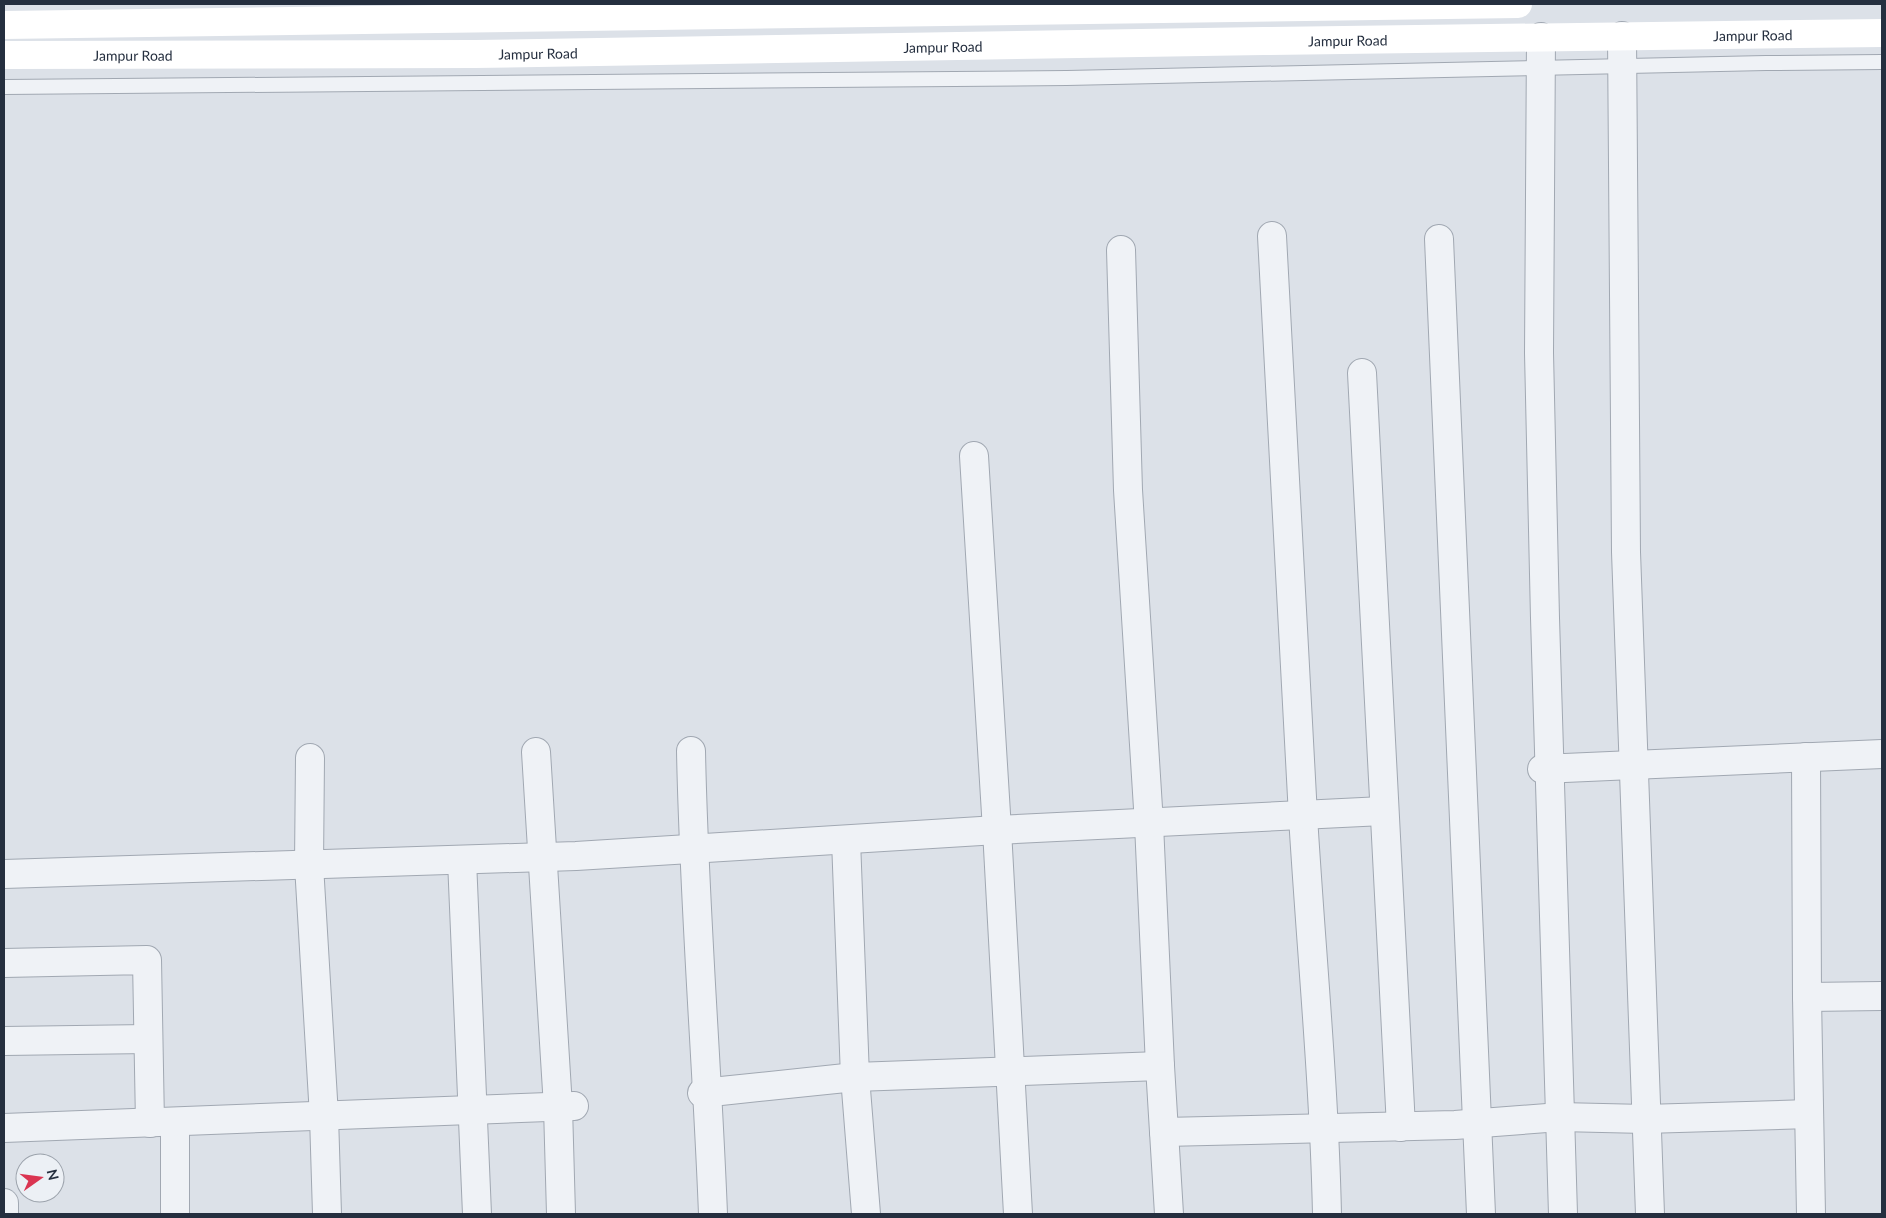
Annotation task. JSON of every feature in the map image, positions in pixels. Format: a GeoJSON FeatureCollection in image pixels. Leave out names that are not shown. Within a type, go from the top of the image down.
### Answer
{"type":"FeatureCollection","features":[{"type":"Feature","properties":{"kind":"main road"},"geometry":{"type":"LineString","coordinates":[[4,25],[731,9],[1518,4]]}},
{"type":"Feature","properties":{"kind":"main road","name":"Jampur Road"},"geometry":{"type":"LineString","coordinates":[[4,56],[475,54],[1882,33]]}},
{"type":"Feature","properties":{"kind":"street"},"geometry":{"type":"LineString","coordinates":[[1622,36],[1626,552],[1645,1119],[1650,1214]]}},
{"type":"Feature","properties":{"kind":"street"},"geometry":{"type":"LineString","coordinates":[[1541,37],[1539,353],[1546,769],[1563,1214]]}},
{"type":"Feature","properties":{"kind":"street"},"geometry":{"type":"LineString","coordinates":[[1272,236],[1303,816],[1325,1129],[1327,1214]]}},
{"type":"Feature","properties":{"kind":"street"},"geometry":{"type":"LineString","coordinates":[[1439,239],[1481,1214]]}},
{"type":"Feature","properties":{"kind":"street"},"geometry":{"type":"LineString","coordinates":[[1121,250],[1128,490],[1149,824],[1169,1214]]}},
{"type":"Feature","properties":{"kind":"street"},"geometry":{"type":"LineString","coordinates":[[1362,373],[1400,1127]]}},
{"type":"Feature","properties":{"kind":"street"},"geometry":{"type":"LineString","coordinates":[[974,456],[998,830],[1018,1214]]}},
{"type":"Feature","properties":{"kind":"street"},"geometry":{"type":"LineString","coordinates":[[691,751],[693,849],[713,1214]]}},
{"type":"Feature","properties":{"kind":"street"},"geometry":{"type":"LineString","coordinates":[[536,752],[542,857],[566,1107],[561,1214]]}},
{"type":"Feature","properties":{"kind":"street"},"geometry":{"type":"LineString","coordinates":[[1546,769],[1882,754]]}},
{"type":"Feature","properties":{"kind":"street"},"geometry":{"type":"LineString","coordinates":[[1806,757],[1807,996],[1811,1214]]}},
{"type":"Feature","properties":{"kind":"street"},"geometry":{"type":"LineString","coordinates":[[310,758],[309,864],[324,1116],[327,1214]]}},
{"type":"Feature","properties":{"kind":"street"},"geometry":{"type":"LineString","coordinates":[[4,874],[542,857],[998,830],[1383,811]]}},
{"type":"Feature","properties":{"kind":"street"},"geometry":{"type":"LineString","coordinates":[[846,840],[855,1077],[866,1214]]}},
{"type":"Feature","properties":{"kind":"street"},"geometry":{"type":"LineString","coordinates":[[462,860],[477,1214]]}},
{"type":"Feature","properties":{"kind":"street"},"geometry":{"type":"LineString","coordinates":[[4,963],[147,960],[148,1038],[175,1214]]}},
{"type":"Feature","properties":{"kind":"street"},"geometry":{"type":"LineString","coordinates":[[1807,996],[1882,996]]}},
{"type":"Feature","properties":{"kind":"street"},"geometry":{"type":"LineString","coordinates":[[4,1041],[148,1038]]}},
{"type":"Feature","properties":{"kind":"street"},"geometry":{"type":"LineString","coordinates":[[705,1092],[855,1077],[1160,1066]]}},
{"type":"Feature","properties":{"kind":"street"},"geometry":{"type":"LineString","coordinates":[[4,1128],[566,1107]]}},
{"type":"Feature","properties":{"kind":"street"},"geometry":{"type":"LineString","coordinates":[[1164,1132],[1400,1127],[1478,1124],[1560,1117],[1645,1119],[1810,1114]]}},
{"type":"Feature","properties":{"kind":"street"},"geometry":{"type":"LineString","coordinates":[[4,1203],[4,1214]]}},
{"type":"Feature","properties":{"kind":"lane"},"geometry":{"type":"LineString","coordinates":[[4,87],[1047,78],[1882,62]]}}]}
